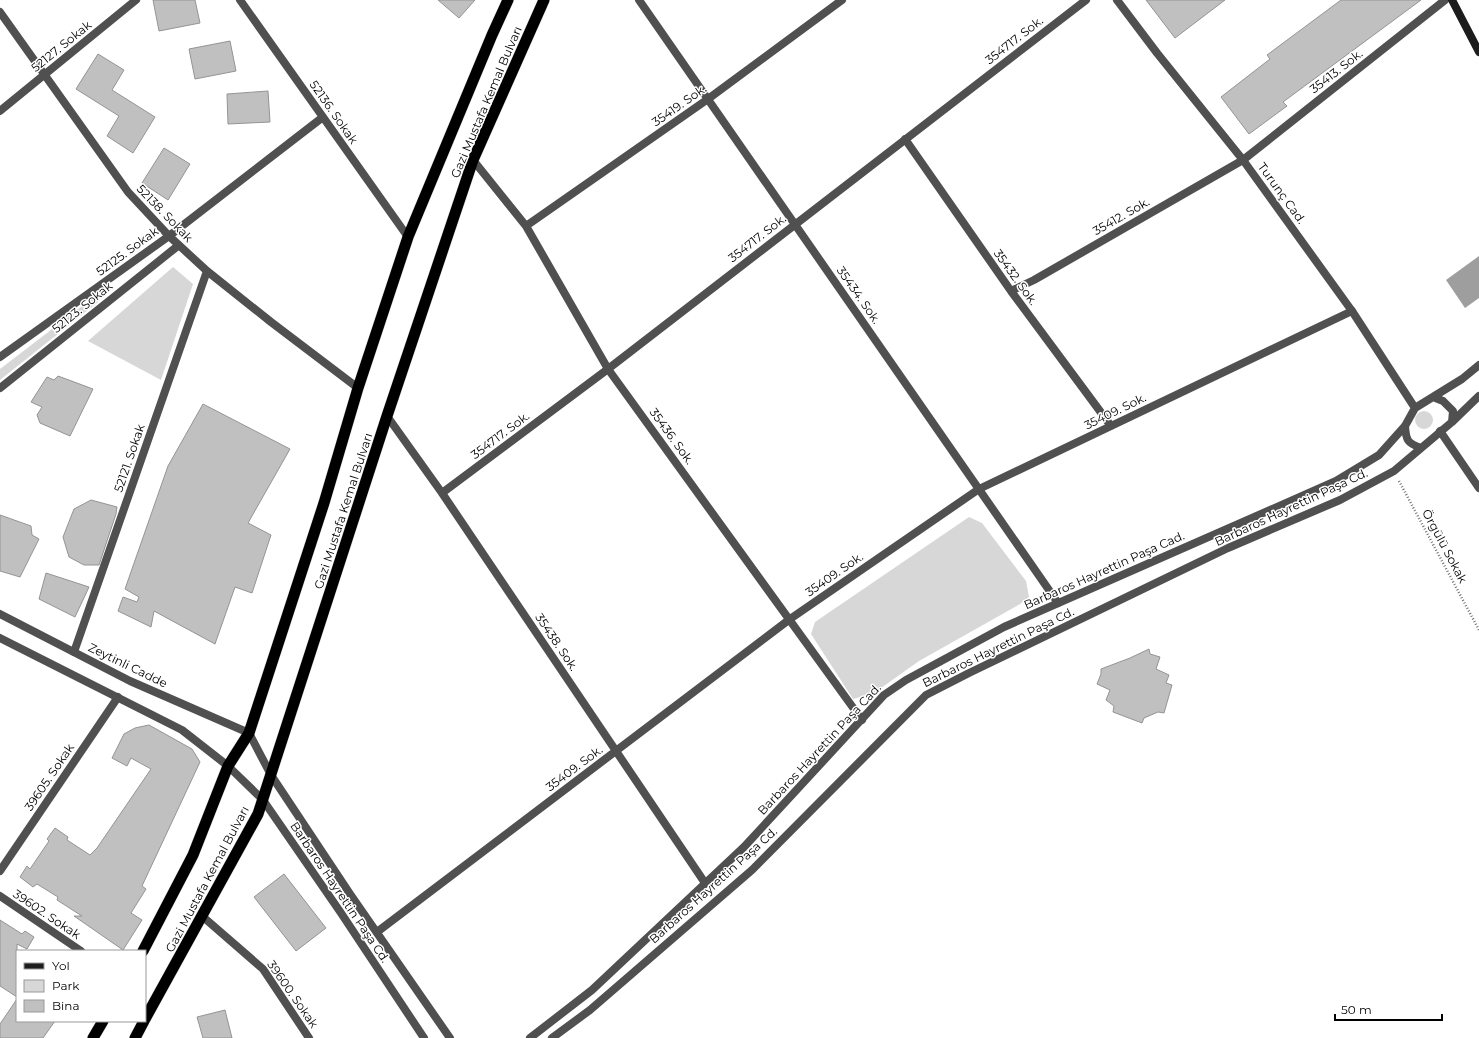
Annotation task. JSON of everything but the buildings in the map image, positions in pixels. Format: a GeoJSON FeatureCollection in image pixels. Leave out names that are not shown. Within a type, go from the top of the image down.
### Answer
{"type":"FeatureCollection","features":[{"type":"Feature","properties":{"kind":"highway","name":"Gazi Mustafa Kemal Bulvarı"},"geometry":{"type":"LineString","coordinates":[[144,950],[193,855],[228,766],[249,733],[324,503],[358,388],[408,237],[508,0]]}},
{"type":"Feature","properties":{"kind":"highway","name":"Gazi Mustafa Kemal Bulvarı"},"geometry":{"type":"LineString","coordinates":[[146,1018],[258,814],[473,160],[544,0]]}},
{"type":"Feature","properties":{"kind":"highway"},"geometry":{"type":"LineString","coordinates":[[93,1038],[102,1022]]}},
{"type":"Feature","properties":{"kind":"highway","name":"Gazi Mustafa Kemal Bulvarı"},"geometry":{"type":"LineString","coordinates":[[135,1038],[144,1022]]}},
{"type":"Feature","properties":{"kind":"main road"},"geometry":{"type":"LineString","coordinates":[[1452,0],[1479,52]]}},
{"type":"Feature","properties":{"kind":"street","name":"52127. Sokak"},"geometry":{"type":"LineString","coordinates":[[0,111],[136,0]]}},
{"type":"Feature","properties":{"kind":"street","name":"52136. Sokak"},"geometry":{"type":"LineString","coordinates":[[240,0],[408,237]]}},
{"type":"Feature","properties":{"kind":"street","name":"35434. Sok."},"geometry":{"type":"LineString","coordinates":[[639,0],[1058,603]]}},
{"type":"Feature","properties":{"kind":"street","name":"35419. Sok."},"geometry":{"type":"LineString","coordinates":[[526,226],[708,99],[842,0]]}},
{"type":"Feature","properties":{"kind":"street","name":"354717. Sok."},"geometry":{"type":"LineString","coordinates":[[442,493],[608,369],[1086,0]]}},
{"type":"Feature","properties":{"kind":"street","name":"Turunç Cad."},"geometry":{"type":"LineString","coordinates":[[1117,0],[1157,53],[1243,160],[1352,310],[1415,408]]}},
{"type":"Feature","properties":{"kind":"street","name":"35413. Sok."},"geometry":{"type":"LineString","coordinates":[[1243,160],[1445,0]]}},
{"type":"Feature","properties":{"kind":"street","name":"52138. Sokak"},"geometry":{"type":"LineString","coordinates":[[0,12],[128,192],[169,236],[207,271],[358,388]]}},
{"type":"Feature","properties":{"kind":"street","name":"52125. Sokak"},"geometry":{"type":"LineString","coordinates":[[0,357],[169,236],[323,117]]}},
{"type":"Feature","properties":{"kind":"street","name":"35432. Sok."},"geometry":{"type":"LineString","coordinates":[[905,139],[1011,291],[1111,426]]}},
{"type":"Feature","properties":{"kind":"street","name":"35436. Sok."},"geometry":{"type":"LineString","coordinates":[[473,160],[526,226],[608,369],[862,720]]}},
{"type":"Feature","properties":{"kind":"street","name":"35412. Sok."},"geometry":{"type":"LineString","coordinates":[[1011,291],[1034,280],[1243,160]]}},
{"type":"Feature","properties":{"kind":"street","name":"52123. Sokak"},"geometry":{"type":"LineString","coordinates":[[0,388],[179,245]]}},
{"type":"Feature","properties":{"kind":"street","name":"52121. Sokak"},"geometry":{"type":"LineString","coordinates":[[74,652],[207,271]]}},
{"type":"Feature","properties":{"kind":"street","name":"35409. Sok."},"geometry":{"type":"LineString","coordinates":[[377,932],[790,619],[979,489],[1352,310]]}},
{"type":"Feature","properties":{"kind":"street"},"geometry":{"type":"LineString","coordinates":[[1421,448],[1411,444],[1406,438],[1405,426],[1415,408],[1462,379],[1479,365]]}},
{"type":"Feature","properties":{"kind":"street","name":"Barbaros Hayrettin Paşa Cd."},"geometry":{"type":"LineString","coordinates":[[552,1038],[596,1005],[752,870],[926,695],[1228,548],[1340,500],[1394,471],[1452,422],[1479,396]]}},
{"type":"Feature","properties":{"kind":"street"},"geometry":{"type":"LineString","coordinates":[[1433,397],[1443,401],[1453,411],[1452,422]]}},
{"type":"Feature","properties":{"kind":"street","name":"35438. Sok."},"geometry":{"type":"LineString","coordinates":[[388,416],[442,493],[705,883]]}},
{"type":"Feature","properties":{"kind":"street","name":"Barbaros Hayrettin Paşa Cad."},"geometry":{"type":"LineString","coordinates":[[530,1038],[592,990],[744,846],[884,695],[906,680],[1004,627],[1336,481],[1379,455],[1405,426]]}},
{"type":"Feature","properties":{"kind":"street"},"geometry":{"type":"LineString","coordinates":[[1440,431],[1479,488]]}},
{"type":"Feature","properties":{"kind":"street","name":"Zeytinli Cadde"},"geometry":{"type":"LineString","coordinates":[[0,614],[130,682],[249,733]]}},
{"type":"Feature","properties":{"kind":"street"},"geometry":{"type":"LineString","coordinates":[[1,640],[182,730],[228,766]]}},
{"type":"Feature","properties":{"kind":"street","name":"39605. Sokak"},"geometry":{"type":"LineString","coordinates":[[0,871],[118,697]]}},
{"type":"Feature","properties":{"kind":"street"},"geometry":{"type":"LineString","coordinates":[[249,733],[271,775],[450,1038]]}},
{"type":"Feature","properties":{"kind":"street","name":"Barbaros Hayrettin Paşa Cd."},"geometry":{"type":"LineString","coordinates":[[228,766],[263,800],[342,913],[424,1038]]}},
{"type":"Feature","properties":{"kind":"street","name":"39602. Sokak"},"geometry":{"type":"LineString","coordinates":[[0,896],[80,950]]}},
{"type":"Feature","properties":{"kind":"street","name":"39600. Sokak"},"geometry":{"type":"LineString","coordinates":[[202,916],[263,969],[309,1038]]}},
{"type":"Feature","properties":{"kind":"path","name":"Örgülü Sokak"},"geometry":{"type":"LineString","coordinates":[[1394,471],[1479,630]]}},
{"type":"Feature","properties":{"kind":"green space"},"geometry":{"type":"Polygon","coordinates":[[[173,267],[193,284],[161,380],[88,341],[173,267]]]}},
{"type":"Feature","properties":{"kind":"green space"},"geometry":{"type":"Polygon","coordinates":[[[94,297],[98,302],[0,380],[0,369],[94,297]]]}},
{"type":"Feature","properties":{"kind":"green space"},"geometry":{"type":"Polygon","coordinates":[[[1424,411],[1430,414],[1433,420],[1430,426],[1424,429],[1418,426],[1415,420],[1418,414],[1424,411]]]}},
{"type":"Feature","properties":{"kind":"green space"},"geometry":{"type":"Polygon","coordinates":[[[969,517],[982,523],[1026,581],[1029,597],[1020,604],[919,661],[874,693],[853,699],[811,634],[815,622],[969,517]]]}},
{"type":"Feature","properties":{"kind":"shaded area"},"geometry":{"type":"Polygon","coordinates":[[[1479,256],[1479,298],[1465,308],[1446,280],[1479,256]]]}}]}
